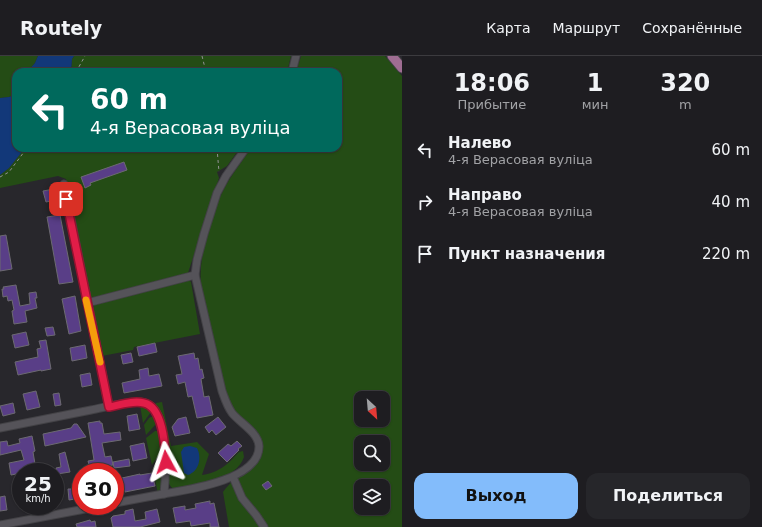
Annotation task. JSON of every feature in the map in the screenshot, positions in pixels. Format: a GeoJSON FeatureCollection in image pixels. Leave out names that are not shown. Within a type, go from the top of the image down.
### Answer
{"type":"FeatureCollection","features":[{"type":"Feature","properties":{"kind":"main road"},"geometry":{"type":"LineString","coordinates":[[392,56],[402,68]]}},
{"type":"Feature","properties":{"kind":"street"},"geometry":{"type":"LineString","coordinates":[[293,68],[296,56]]}},
{"type":"Feature","properties":{"kind":"street"},"geometry":{"type":"LineString","coordinates":[[124,501],[197,488],[233,477],[245,469],[253,461],[257,454],[259,446],[257,440],[233,414],[224,398],[195,275],[197,260],[217,193],[226,176],[243,152]]}},
{"type":"Feature","properties":{"kind":"street"},"geometry":{"type":"LineString","coordinates":[[64,184],[109,407]]}},
{"type":"Feature","properties":{"kind":"street"},"geometry":{"type":"LineString","coordinates":[[87,303],[195,275]]}},
{"type":"Feature","properties":{"kind":"street"},"geometry":{"type":"LineString","coordinates":[[0,428],[134,402],[149,404],[158,416],[164,440],[164,494]]}},
{"type":"Feature","properties":{"kind":"street"},"geometry":{"type":"LineString","coordinates":[[233,477],[239,494],[264,527]]}},
{"type":"Feature","properties":{"kind":"street"},"geometry":{"type":"LineString","coordinates":[[0,525],[72,511]]}},
{"type":"Feature","properties":{"kind":"path"},"geometry":{"type":"LineString","coordinates":[[78,68],[85,56]]}},
{"type":"Feature","properties":{"kind":"path"},"geometry":{"type":"LineString","coordinates":[[202,56],[205,68]]}},
{"type":"Feature","properties":{"kind":"path"},"geometry":{"type":"LineString","coordinates":[[0,177],[9,172],[24,152]]}},
{"type":"Feature","properties":{"kind":"path"},"geometry":{"type":"LineString","coordinates":[[217,152],[219,172]]}},
{"type":"Feature","properties":{"kind":"green space"},"geometry":{"type":"Polygon","coordinates":[[[0,56],[38,56],[31,68],[12,68],[12,96],[0,98],[0,56]]]}},
{"type":"Feature","properties":{"kind":"green space"},"geometry":{"type":"Polygon","coordinates":[[[74,56],[291,56],[288,68],[71,68],[72,59],[74,56]]]}},
{"type":"Feature","properties":{"kind":"green space"},"geometry":{"type":"Polygon","coordinates":[[[301,56],[385,56],[402,76],[402,527],[229,527],[223,492],[231,483],[253,465],[259,455],[261,443],[232,407],[225,392],[201,285],[202,262],[206,236],[214,210],[224,189],[248,152],[342,152],[342,68],[297,68],[301,56]]]}},
{"type":"Feature","properties":{"kind":"green space"},"geometry":{"type":"Polygon","coordinates":[[[22,152],[237,152],[227,166],[217,172],[219,178],[188,273],[91,299],[88,295],[66,179],[58,176],[0,188],[0,175],[9,168],[22,152]]]}},
{"type":"Feature","properties":{"kind":"green space"},"geometry":{"type":"Polygon","coordinates":[[[189,280],[191,282],[200,334],[134,347],[133,350],[102,356],[93,310],[94,305],[189,280]]]}},
{"type":"Feature","properties":{"kind":"green space"},"geometry":{"type":"Polygon","coordinates":[[[162,402],[171,446],[197,442],[209,454],[202,475],[218,470],[227,464],[239,452],[243,451],[244,457],[240,465],[233,471],[214,480],[193,486],[174,489],[171,487],[168,479],[168,450],[155,405],[156,403],[162,402]]]}},
{"type":"Feature","properties":{"kind":"green space"},"geometry":{"type":"Polygon","coordinates":[[[140,405],[143,405],[151,410],[143,423],[140,405]]]}},
{"type":"Feature","properties":{"kind":"green space"},"geometry":{"type":"Polygon","coordinates":[[[153,416],[156,424],[146,435],[144,425],[149,418],[153,416]]]}},
{"type":"Feature","properties":{"kind":"green space"},"geometry":{"type":"Polygon","coordinates":[[[155,431],[158,431],[161,436],[162,454],[158,456],[152,465],[146,438],[155,431]]]}},
{"type":"Feature","properties":{"kind":"green space"},"geometry":{"type":"Polygon","coordinates":[[[156,461],[159,461],[162,464],[162,487],[158,492],[159,499],[153,469],[156,461]]]}},
{"type":"Feature","properties":{"kind":"water"},"geometry":{"type":"Polygon","coordinates":[[[38,56],[74,56],[72,59],[71,68],[31,68],[38,56]]]}},
{"type":"Feature","properties":{"kind":"water"},"geometry":{"type":"Polygon","coordinates":[[[12,96],[12,152],[22,152],[9,168],[0,175],[0,98],[12,96]]]}},
{"type":"Feature","properties":{"kind":"water"},"geometry":{"type":"Polygon","coordinates":[[[190,446],[197,448],[199,460],[195,470],[188,475],[184,473],[181,452],[184,447],[190,446]]]}},
{"type":"Feature","properties":{"kind":"building"},"geometry":{"type":"Polygon","coordinates":[[[124,162],[127,170],[90,183],[91,185],[85,188],[81,177],[124,162]]]}},
{"type":"Feature","properties":{"kind":"building"},"geometry":{"type":"Polygon","coordinates":[[[54,189],[56,200],[46,202],[43,191],[54,189]]]}},
{"type":"Feature","properties":{"kind":"building"},"geometry":{"type":"Polygon","coordinates":[[[60,215],[73,282],[59,284],[47,217],[60,215]]]}},
{"type":"Feature","properties":{"kind":"building"},"geometry":{"type":"Polygon","coordinates":[[[6,235],[12,269],[0,271],[0,236],[6,235]]]}},
{"type":"Feature","properties":{"kind":"building"},"geometry":{"type":"Polygon","coordinates":[[[16,285],[20,306],[30,304],[29,293],[36,292],[37,298],[35,298],[37,308],[25,311],[27,322],[14,324],[12,300],[8,301],[7,296],[3,297],[2,289],[4,289],[3,287],[16,285]]]}},
{"type":"Feature","properties":{"kind":"building"},"geometry":{"type":"Polygon","coordinates":[[[75,296],[81,331],[69,334],[62,299],[75,296]]]}},
{"type":"Feature","properties":{"kind":"building"},"geometry":{"type":"Polygon","coordinates":[[[53,327],[55,335],[47,336],[45,328],[53,327]]]}},
{"type":"Feature","properties":{"kind":"building"},"geometry":{"type":"Polygon","coordinates":[[[26,332],[29,345],[15,348],[12,335],[26,332]]]}},
{"type":"Feature","properties":{"kind":"building"},"geometry":{"type":"Polygon","coordinates":[[[46,340],[51,369],[18,375],[15,362],[38,357],[37,349],[41,348],[39,341],[46,340]]]}},
{"type":"Feature","properties":{"kind":"building"},"geometry":{"type":"Polygon","coordinates":[[[155,343],[157,352],[139,356],[137,347],[155,343]]]}},
{"type":"Feature","properties":{"kind":"building"},"geometry":{"type":"Polygon","coordinates":[[[85,345],[87,358],[72,361],[70,348],[85,345]]]}},
{"type":"Feature","properties":{"kind":"building"},"geometry":{"type":"Polygon","coordinates":[[[131,353],[133,362],[123,364],[121,355],[131,353]]]}},
{"type":"Feature","properties":{"kind":"building"},"geometry":{"type":"Polygon","coordinates":[[[194,353],[195,359],[198,358],[200,370],[202,369],[204,378],[201,379],[204,397],[209,396],[213,415],[197,418],[192,396],[188,397],[185,382],[178,384],[176,375],[182,374],[178,356],[194,353]]]}},
{"type":"Feature","properties":{"kind":"building"},"geometry":{"type":"Polygon","coordinates":[[[148,368],[149,376],[159,374],[162,386],[124,393],[122,383],[140,379],[139,370],[148,368]]]}},
{"type":"Feature","properties":{"kind":"building"},"geometry":{"type":"Polygon","coordinates":[[[90,373],[92,385],[82,387],[80,375],[90,373]]]}},
{"type":"Feature","properties":{"kind":"building"},"geometry":{"type":"Polygon","coordinates":[[[36,391],[40,407],[27,410],[23,394],[36,391]]]}},
{"type":"Feature","properties":{"kind":"building"},"geometry":{"type":"Polygon","coordinates":[[[59,393],[61,405],[55,406],[53,394],[59,393]]]}},
{"type":"Feature","properties":{"kind":"building"},"geometry":{"type":"Polygon","coordinates":[[[13,403],[15,413],[3,416],[0,406],[13,403]]]}},
{"type":"Feature","properties":{"kind":"building"},"geometry":{"type":"Polygon","coordinates":[[[137,414],[140,429],[129,431],[127,416],[137,414]]]}},
{"type":"Feature","properties":{"kind":"building"},"geometry":{"type":"Polygon","coordinates":[[[186,417],[190,433],[175,436],[172,427],[178,419],[186,417]]]}},
{"type":"Feature","properties":{"kind":"building"},"geometry":{"type":"Polygon","coordinates":[[[218,417],[226,427],[216,435],[212,430],[209,433],[205,427],[218,417]]]}},
{"type":"Feature","properties":{"kind":"building"},"geometry":{"type":"Polygon","coordinates":[[[100,421],[100,423],[102,423],[104,434],[120,432],[121,440],[102,443],[105,457],[111,456],[113,463],[88,463],[88,461],[94,460],[88,423],[100,421]]]}},
{"type":"Feature","properties":{"kind":"building"},"geometry":{"type":"Polygon","coordinates":[[[74,424],[77,424],[86,437],[45,446],[43,434],[71,428],[74,424]]]}},
{"type":"Feature","properties":{"kind":"building"},"geometry":{"type":"Polygon","coordinates":[[[32,436],[35,451],[33,452],[35,463],[12,463],[11,475],[9,463],[24,460],[21,450],[0,455],[0,442],[7,441],[8,446],[20,443],[19,439],[32,436]]]}},
{"type":"Feature","properties":{"kind":"building"},"geometry":{"type":"Polygon","coordinates":[[[237,441],[242,446],[227,462],[218,453],[228,444],[231,446],[237,441]]]}},
{"type":"Feature","properties":{"kind":"building"},"geometry":{"type":"Polygon","coordinates":[[[144,443],[147,458],[133,461],[130,446],[144,443]]]}},
{"type":"Feature","properties":{"kind":"building"},"geometry":{"type":"Polygon","coordinates":[[[65,452],[70,472],[64,473],[64,463],[60,463],[59,454],[65,452]]]}},
{"type":"Feature","properties":{"kind":"building"},"geometry":{"type":"Polygon","coordinates":[[[129,459],[130,466],[124,467],[124,463],[113,462],[129,459]]]}},
{"type":"Feature","properties":{"kind":"building"},"geometry":{"type":"Polygon","coordinates":[[[152,473],[155,486],[125,492],[124,478],[152,473]]]}},
{"type":"Feature","properties":{"kind":"building"},"geometry":{"type":"Polygon","coordinates":[[[268,481],[272,486],[266,490],[262,485],[268,481]]]}},
{"type":"Feature","properties":{"kind":"building"},"geometry":{"type":"Polygon","coordinates":[[[68,489],[72,489],[72,500],[69,500],[68,489]]]}},
{"type":"Feature","properties":{"kind":"building"},"geometry":{"type":"Polygon","coordinates":[[[5,496],[7,510],[0,511],[0,497],[5,496]]]}},
{"type":"Feature","properties":{"kind":"building"},"geometry":{"type":"Polygon","coordinates":[[[210,501],[210,504],[214,503],[219,527],[210,527],[210,523],[191,526],[190,521],[176,523],[173,508],[185,506],[185,510],[196,508],[195,504],[210,501]]]}},
{"type":"Feature","properties":{"kind":"building"},"geometry":{"type":"Polygon","coordinates":[[[133,509],[135,521],[146,519],[145,512],[157,509],[160,522],[140,527],[113,527],[111,518],[113,516],[124,515],[125,511],[133,509]]]}},
{"type":"Feature","properties":{"kind":"building"},"geometry":{"type":"Polygon","coordinates":[[[90,520],[91,522],[95,521],[96,527],[77,527],[76,524],[90,520]]]}},
{"type":"Feature","properties":{"kind":"slow traffic"},"geometry":{"type":"LineString","coordinates":[[86,300],[100,362]]}},
{"type":"Feature","properties":{"kind":"route"},"geometry":{"type":"LineString","coordinates":[[66,199],[109,407],[138,402],[146,403],[152,406],[158,416],[161,426],[166,462]]}}]}
